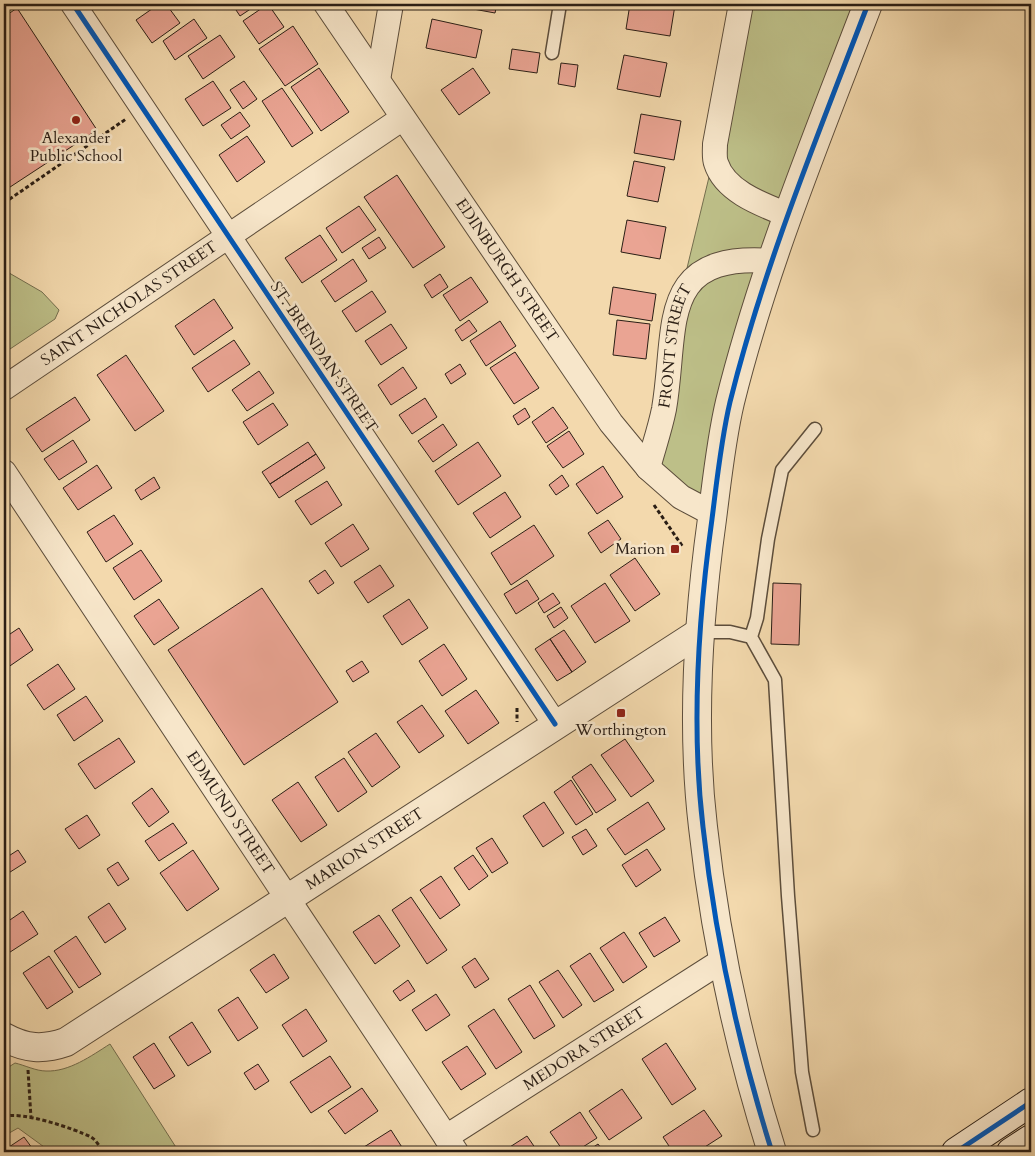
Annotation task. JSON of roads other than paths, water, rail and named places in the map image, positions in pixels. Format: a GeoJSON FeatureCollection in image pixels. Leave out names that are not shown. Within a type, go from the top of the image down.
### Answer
{"type":"FeatureCollection","features":[{"type":"Feature","properties":{"kind":"street","name":"ST. BRENDAN STREET"},"geometry":{"type":"LineString","coordinates":[[73,4],[555,724]]}},
{"type":"Feature","properties":{"kind":"street","name":"EDINBURGH STREET"},"geometry":{"type":"LineString","coordinates":[[326,4],[610,423],[648,468],[681,497],[712,514]]}},
{"type":"Feature","properties":{"kind":"street"},"geometry":{"type":"LineString","coordinates":[[378,80],[391,4]]}},
{"type":"Feature","properties":{"kind":"street"},"geometry":{"type":"LineString","coordinates":[[741,4],[715,144],[715,162],[721,174],[729,183],[753,200],[788,215]]}},
{"type":"Feature","properties":{"kind":"street"},"geometry":{"type":"LineString","coordinates":[[772,1152],[722,960],[702,826],[698,715],[703,586],[712,514],[730,405],[748,336],[788,215],[868,4]]}},
{"type":"Feature","properties":{"kind":"street","name":"SAINT NICHOLAS STREET"},"geometry":{"type":"LineString","coordinates":[[4,388],[403,118]]}},
{"type":"Feature","properties":{"kind":"street","name":"FRONT STREET"},"geometry":{"type":"LineString","coordinates":[[648,468],[664,409],[677,304],[687,284],[704,272],[724,262],[746,259],[772,261]]}},
{"type":"Feature","properties":{"kind":"street","name":"EDMUND STREET"},"geometry":{"type":"LineString","coordinates":[[4,472],[290,899],[451,1145]]}},
{"type":"Feature","properties":{"kind":"street","name":"MARION STREET"},"geometry":{"type":"LineString","coordinates":[[18,1051],[47,1048],[66,1042],[290,899],[555,724],[700,632]]}},
{"type":"Feature","properties":{"kind":"street","name":"MEDORA STREET"},"geometry":{"type":"LineString","coordinates":[[451,1145],[722,960]]}},
{"type":"Feature","properties":{"kind":"street"},"geometry":{"type":"LineString","coordinates":[[956,1152],[1031,1102]]}},
{"type":"Feature","properties":{"kind":"street"},"geometry":{"type":"LineString","coordinates":[[1011,1152],[1031,1139]]}},
{"type":"Feature","properties":{"kind":"lane"},"geometry":{"type":"LineString","coordinates":[[552,52],[560,4]]}},
{"type":"Feature","properties":{"kind":"lane"},"geometry":{"type":"LineString","coordinates":[[751,637],[757,618],[768,539],[782,470],[815,429]]}},
{"type":"Feature","properties":{"kind":"lane"},"geometry":{"type":"LineString","coordinates":[[700,632],[730,632],[751,637],[776,680],[788,896],[802,1072],[813,1130]]}},
{"type":"Feature","properties":{"kind":"place","name":"Alexander Public School"},"geometry":{"type":"Point","coordinates":[76,120]}},
{"type":"Feature","properties":{"kind":"place","name":"Marion"},"geometry":{"type":"Point","coordinates":[675,549]}},
{"type":"Feature","properties":{"kind":"place","name":"Worthington"},"geometry":{"type":"Point","coordinates":[621,713]}}]}
